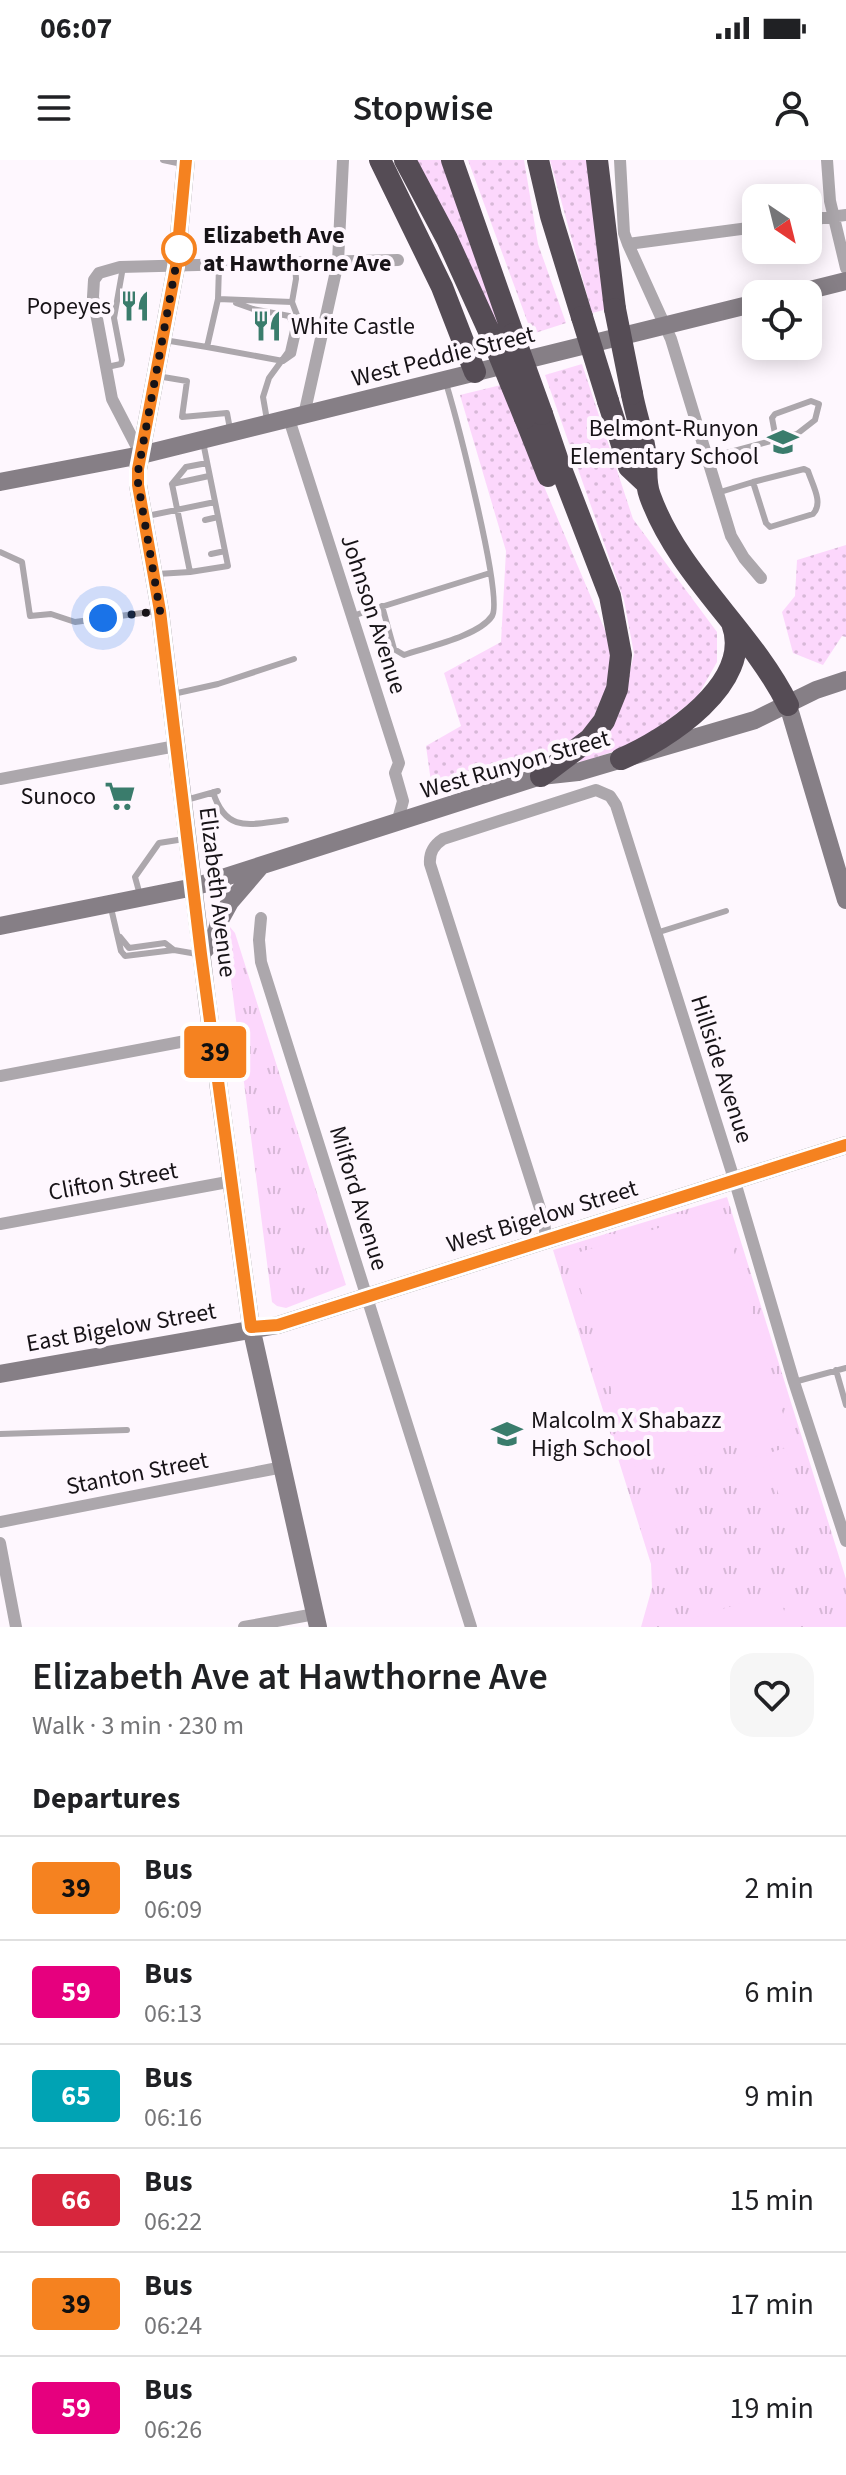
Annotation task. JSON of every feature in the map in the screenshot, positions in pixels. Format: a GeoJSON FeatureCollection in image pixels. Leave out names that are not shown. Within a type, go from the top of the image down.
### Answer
{"type":"FeatureCollection","features":[{"type":"Feature","properties":{"kind":"highway"},"geometry":{"type":"LineString","coordinates":[[380,160],[442,287],[475,372]]}},
{"type":"Feature","properties":{"kind":"highway"},"geometry":{"type":"LineString","coordinates":[[405,160],[503,337]]}},
{"type":"Feature","properties":{"kind":"highway"},"geometry":{"type":"LineString","coordinates":[[452,160],[503,337],[534,416],[562,472],[610,596],[619,632],[619,679],[604,721],[590,739],[541,776]]}},
{"type":"Feature","properties":{"kind":"highway"},"geometry":{"type":"LineString","coordinates":[[538,160],[557,237],[629,467],[645,482]]}},
{"type":"Feature","properties":{"kind":"highway"},"geometry":{"type":"LineString","coordinates":[[597,160],[615,309],[646,460],[645,482],[654,507],[676,547],[775,681],[788,705]]}},
{"type":"Feature","properties":{"kind":"highway"},"geometry":{"type":"LineString","coordinates":[[621,759],[671,733],[712,695],[734,658],[735,633],[731,622]]}},
{"type":"Feature","properties":{"kind":"main road","name":"Elizabeth Avenue"},"geometry":{"type":"LineString","coordinates":[[186,162],[176,267],[137,477],[160,611],[201,954],[251,1327],[316,1620]]}},
{"type":"Feature","properties":{"kind":"main road"},"geometry":{"type":"LineString","coordinates":[[822,287],[846,281]]}},
{"type":"Feature","properties":{"kind":"main road","name":"West Peddie Street"},"geometry":{"type":"LineString","coordinates":[[0,482],[141,455],[742,306]]}},
{"type":"Feature","properties":{"kind":"main road","name":"West Runyon Street"},"geometry":{"type":"LineString","coordinates":[[0,926],[194,887],[541,776],[569,774],[755,720],[816,690],[846,680]]}},
{"type":"Feature","properties":{"kind":"main road"},"geometry":{"type":"LineString","coordinates":[[788,705],[846,900]]}},
{"type":"Feature","properties":{"kind":"main road"},"geometry":{"type":"LineString","coordinates":[[201,954],[215,938],[219,922],[230,902],[262,865]]}},
{"type":"Feature","properties":{"kind":"main road","name":"West Bigelow Street"},"geometry":{"type":"LineString","coordinates":[[251,1327],[278,1325],[846,1145]]}},
{"type":"Feature","properties":{"kind":"main road","name":"East Bigelow Street"},"geometry":{"type":"LineString","coordinates":[[0,1374],[251,1327]]}},
{"type":"Feature","properties":{"kind":"street"},"geometry":{"type":"LineString","coordinates":[[296,417],[338,262],[343,160]]}},
{"type":"Feature","properties":{"kind":"street"},"geometry":{"type":"LineString","coordinates":[[620,160],[624,233],[671,339],[717,493],[737,547],[761,578]]}},
{"type":"Feature","properties":{"kind":"street"},"geometry":{"type":"LineString","coordinates":[[827,160],[840,216],[846,268]]}},
{"type":"Feature","properties":{"kind":"street"},"geometry":{"type":"LineString","coordinates":[[628,244],[742,229]]}},
{"type":"Feature","properties":{"kind":"street"},"geometry":{"type":"LineString","coordinates":[[141,455],[112,399],[93,286],[99,273],[123,267],[398,260]]}},
{"type":"Feature","properties":{"kind":"street","name":"Johnson Avenue"},"geometry":{"type":"LineString","coordinates":[[296,417],[352,616],[399,763],[395,773],[403,801],[397,823]]}},
{"type":"Feature","properties":{"kind":"street"},"geometry":{"type":"LineString","coordinates":[[0,779],[176,746]]}},
{"type":"Feature","properties":{"kind":"street","name":"Hillside Avenue"},"geometry":{"type":"LineString","coordinates":[[546,1239],[544,1221],[430,864],[431,851],[443,839],[591,791],[605,793],[616,805],[846,1541]]}},
{"type":"Feature","properties":{"kind":"street","name":"Milford Avenue"},"geometry":{"type":"LineString","coordinates":[[261,918],[261,962],[471,1627]]}},
{"type":"Feature","properties":{"kind":"street"},"geometry":{"type":"LineString","coordinates":[[0,1076],[212,1036]]}},
{"type":"Feature","properties":{"kind":"street","name":"Clifton Street"},"geometry":{"type":"LineString","coordinates":[[0,1224],[233,1181]]}},
{"type":"Feature","properties":{"kind":"street","name":"Stanton Street"},"geometry":{"type":"LineString","coordinates":[[0,1522],[283,1467]]}},
{"type":"Feature","properties":{"kind":"street"},"geometry":{"type":"LineString","coordinates":[[0,1543],[16,1627]]}},
{"type":"Feature","properties":{"kind":"street"},"geometry":{"type":"LineString","coordinates":[[244,1627],[316,1620]]}},
{"type":"Feature","properties":{"kind":"lane"},"geometry":{"type":"LineString","coordinates":[[163,160],[186,162]]}},
{"type":"Feature","properties":{"kind":"lane"},"geometry":{"type":"LineString","coordinates":[[268,424],[263,397],[269,378],[293,354],[300,323],[292,302],[295,263]]}},
{"type":"Feature","properties":{"kind":"lane"},"geometry":{"type":"LineString","coordinates":[[207,347],[218,299],[219,266]]}},
{"type":"Feature","properties":{"kind":"lane"},"geometry":{"type":"LineString","coordinates":[[106,367],[121,364],[122,360],[114,318],[123,267]]}},
{"type":"Feature","properties":{"kind":"lane"},"geometry":{"type":"LineString","coordinates":[[218,299],[289,316],[294,330],[283,361]]}},
{"type":"Feature","properties":{"kind":"lane"},"geometry":{"type":"LineString","coordinates":[[233,302],[292,302]]}},
{"type":"Feature","properties":{"kind":"lane"},"geometry":{"type":"LineString","coordinates":[[164,340],[283,361]]}},
{"type":"Feature","properties":{"kind":"lane"},"geometry":{"type":"LineString","coordinates":[[157,376],[187,381],[182,417],[227,413],[231,433]]}},
{"type":"Feature","properties":{"kind":"lane"},"geometry":{"type":"LineString","coordinates":[[382,606],[394,649],[404,655],[466,634],[492,617],[495,608],[458,422],[445,380]]}},
{"type":"Feature","properties":{"kind":"lane"},"geometry":{"type":"LineString","coordinates":[[708,458],[797,434],[815,420],[819,404],[811,401],[775,414],[772,418],[776,439]]}},
{"type":"Feature","properties":{"kind":"lane"},"geometry":{"type":"LineString","coordinates":[[153,574],[228,566],[202,440]]}},
{"type":"Feature","properties":{"kind":"lane"},"geometry":{"type":"LineString","coordinates":[[172,484],[186,467],[207,463]]}},
{"type":"Feature","properties":{"kind":"lane"},"geometry":{"type":"LineString","coordinates":[[717,493],[753,482],[804,469],[808,471],[818,501],[817,509],[813,514],[770,527],[753,482]]}},
{"type":"Feature","properties":{"kind":"lane"},"geometry":{"type":"LineString","coordinates":[[172,484],[209,476]]}},
{"type":"Feature","properties":{"kind":"lane"},"geometry":{"type":"LineString","coordinates":[[172,484],[191,558],[190,572]]}},
{"type":"Feature","properties":{"kind":"lane"},"geometry":{"type":"LineString","coordinates":[[143,517],[215,502]]}},
{"type":"Feature","properties":{"kind":"lane"},"geometry":{"type":"LineString","coordinates":[[205,520],[218,517]]}},
{"type":"Feature","properties":{"kind":"lane"},"geometry":{"type":"LineString","coordinates":[[211,554],[225,551]]}},
{"type":"Feature","properties":{"kind":"lane"},"geometry":{"type":"LineString","coordinates":[[0,552],[22,562],[30,616],[51,614],[75,622],[160,611]]}},
{"type":"Feature","properties":{"kind":"lane"},"geometry":{"type":"LineString","coordinates":[[352,616],[490,573]]}},
{"type":"Feature","properties":{"kind":"lane"},"geometry":{"type":"LineString","coordinates":[[169,695],[218,684],[294,659]]}},
{"type":"Feature","properties":{"kind":"lane"},"geometry":{"type":"LineString","coordinates":[[183,801],[216,792],[222,813],[229,819],[244,825],[286,820]]}},
{"type":"Feature","properties":{"kind":"lane"},"geometry":{"type":"LineString","coordinates":[[141,898],[135,877],[159,843],[187,838]]}},
{"type":"Feature","properties":{"kind":"lane"},"geometry":{"type":"LineString","coordinates":[[111,904],[121,951],[125,956],[174,950],[201,954]]}},
{"type":"Feature","properties":{"kind":"lane"},"geometry":{"type":"LineString","coordinates":[[656,933],[726,911]]}},
{"type":"Feature","properties":{"kind":"lane"},"geometry":{"type":"LineString","coordinates":[[794,1382],[846,1368]]}},
{"type":"Feature","properties":{"kind":"lane"},"geometry":{"type":"LineString","coordinates":[[836,1370],[846,1405]]}},
{"type":"Feature","properties":{"kind":"lane"},"geometry":{"type":"LineString","coordinates":[[0,1434],[127,1430]]}},
{"type":"Feature","properties":{"kind":"green space"},"geometry":{"type":"Polygon","coordinates":[[[415,160],[442,160],[503,337],[415,160]]]}},
{"type":"Feature","properties":{"kind":"green space"},"geometry":{"type":"Polygon","coordinates":[[[468,160],[524,160],[538,244],[566,323],[532,334],[468,160]]]}},
{"type":"Feature","properties":{"kind":"green space"},"geometry":{"type":"Polygon","coordinates":[[[550,160],[592,160],[608,309],[592,313],[550,160]]]}},
{"type":"Feature","properties":{"kind":"green space"},"geometry":{"type":"Polygon","coordinates":[[[582,364],[633,519],[717,632],[717,662],[697,697],[642,741],[581,763],[579,759],[622,705],[634,654],[624,600],[545,375],[582,364]]]}},
{"type":"Feature","properties":{"kind":"green space"},"geometry":{"type":"Polygon","coordinates":[[[501,385],[610,642],[609,674],[596,711],[568,746],[565,743],[541,756],[432,789],[426,746],[461,726],[444,673],[501,642],[506,551],[460,395],[501,385]]]}},
{"type":"Feature","properties":{"kind":"green space"},"geometry":{"type":"Polygon","coordinates":[[[846,545],[846,637],[842,636],[823,665],[793,653],[782,612],[795,596],[797,560],[846,545]]]}},
{"type":"Feature","properties":{"kind":"green space"},"geometry":{"type":"Polygon","coordinates":[[[230,927],[235,933],[346,1285],[286,1308],[272,1302],[227,949],[230,927]]]}},
{"type":"Feature","properties":{"kind":"green space"},"geometry":{"type":"Polygon","coordinates":[[[727,1197],[846,1579],[846,1627],[641,1627],[652,1588],[651,1564],[553,1250],[727,1197]]]}},
{"type":"Feature","properties":{"kind":"green space"},"geometry":{"type":"Polygon","coordinates":[[[721,1209],[787,1427],[637,1473],[570,1255],[721,1209]]]}},
{"type":"Feature","properties":{"kind":"green space"},"geometry":{"type":"Polygon","coordinates":[[[785,1448],[799,1490],[779,1496],[766,1454],[785,1448]]]}},
{"type":"Feature","properties":{"kind":"green space"},"geometry":{"type":"Polygon","coordinates":[[[760,1455],[773,1498],[754,1504],[741,1462],[760,1455]]]}},
{"type":"Feature","properties":{"kind":"green space"},"geometry":{"type":"Polygon","coordinates":[[[664,1486],[677,1528],[658,1534],[645,1492],[664,1486]]]}},
{"type":"Feature","properties":{"kind":"green space"},"geometry":{"type":"Polygon","coordinates":[[[778,1591],[789,1627],[694,1627],[691,1619],[778,1591]]]}},
{"type":"Feature","properties":{"kind":"bus line","name":"39"},"geometry":{"type":"LineString","coordinates":[[186,160],[176,267],[138,469],[138,485],[160,611],[201,954],[251,1327],[278,1325],[846,1145]]}},
{"type":"Feature","properties":{"kind":"place","name":"Elizabeth Ave at Hawthorne Ave"},"geometry":{"type":"Point","coordinates":[179,249]}},
{"type":"Feature","properties":{"kind":"place","name":"Popeyes"},"geometry":{"type":"Point","coordinates":[135,306]}},
{"type":"Feature","properties":{"kind":"place","name":"White Castle"},"geometry":{"type":"Point","coordinates":[267,326]}},
{"type":"Feature","properties":{"kind":"place","name":"Belmont-Runyon Elementary School"},"geometry":{"type":"Point","coordinates":[783,442]}},
{"type":"Feature","properties":{"kind":"place","name":"Sunoco"},"geometry":{"type":"Point","coordinates":[120,796]}},
{"type":"Feature","properties":{"kind":"place","name":"Malcolm X Shabazz High School"},"geometry":{"type":"Point","coordinates":[507,1434]}},
{"type":"Feature","properties":{"kind":"route"},"geometry":{"type":"LineString","coordinates":[[103,618],[160,611],[137,477],[179,249]]}}]}
